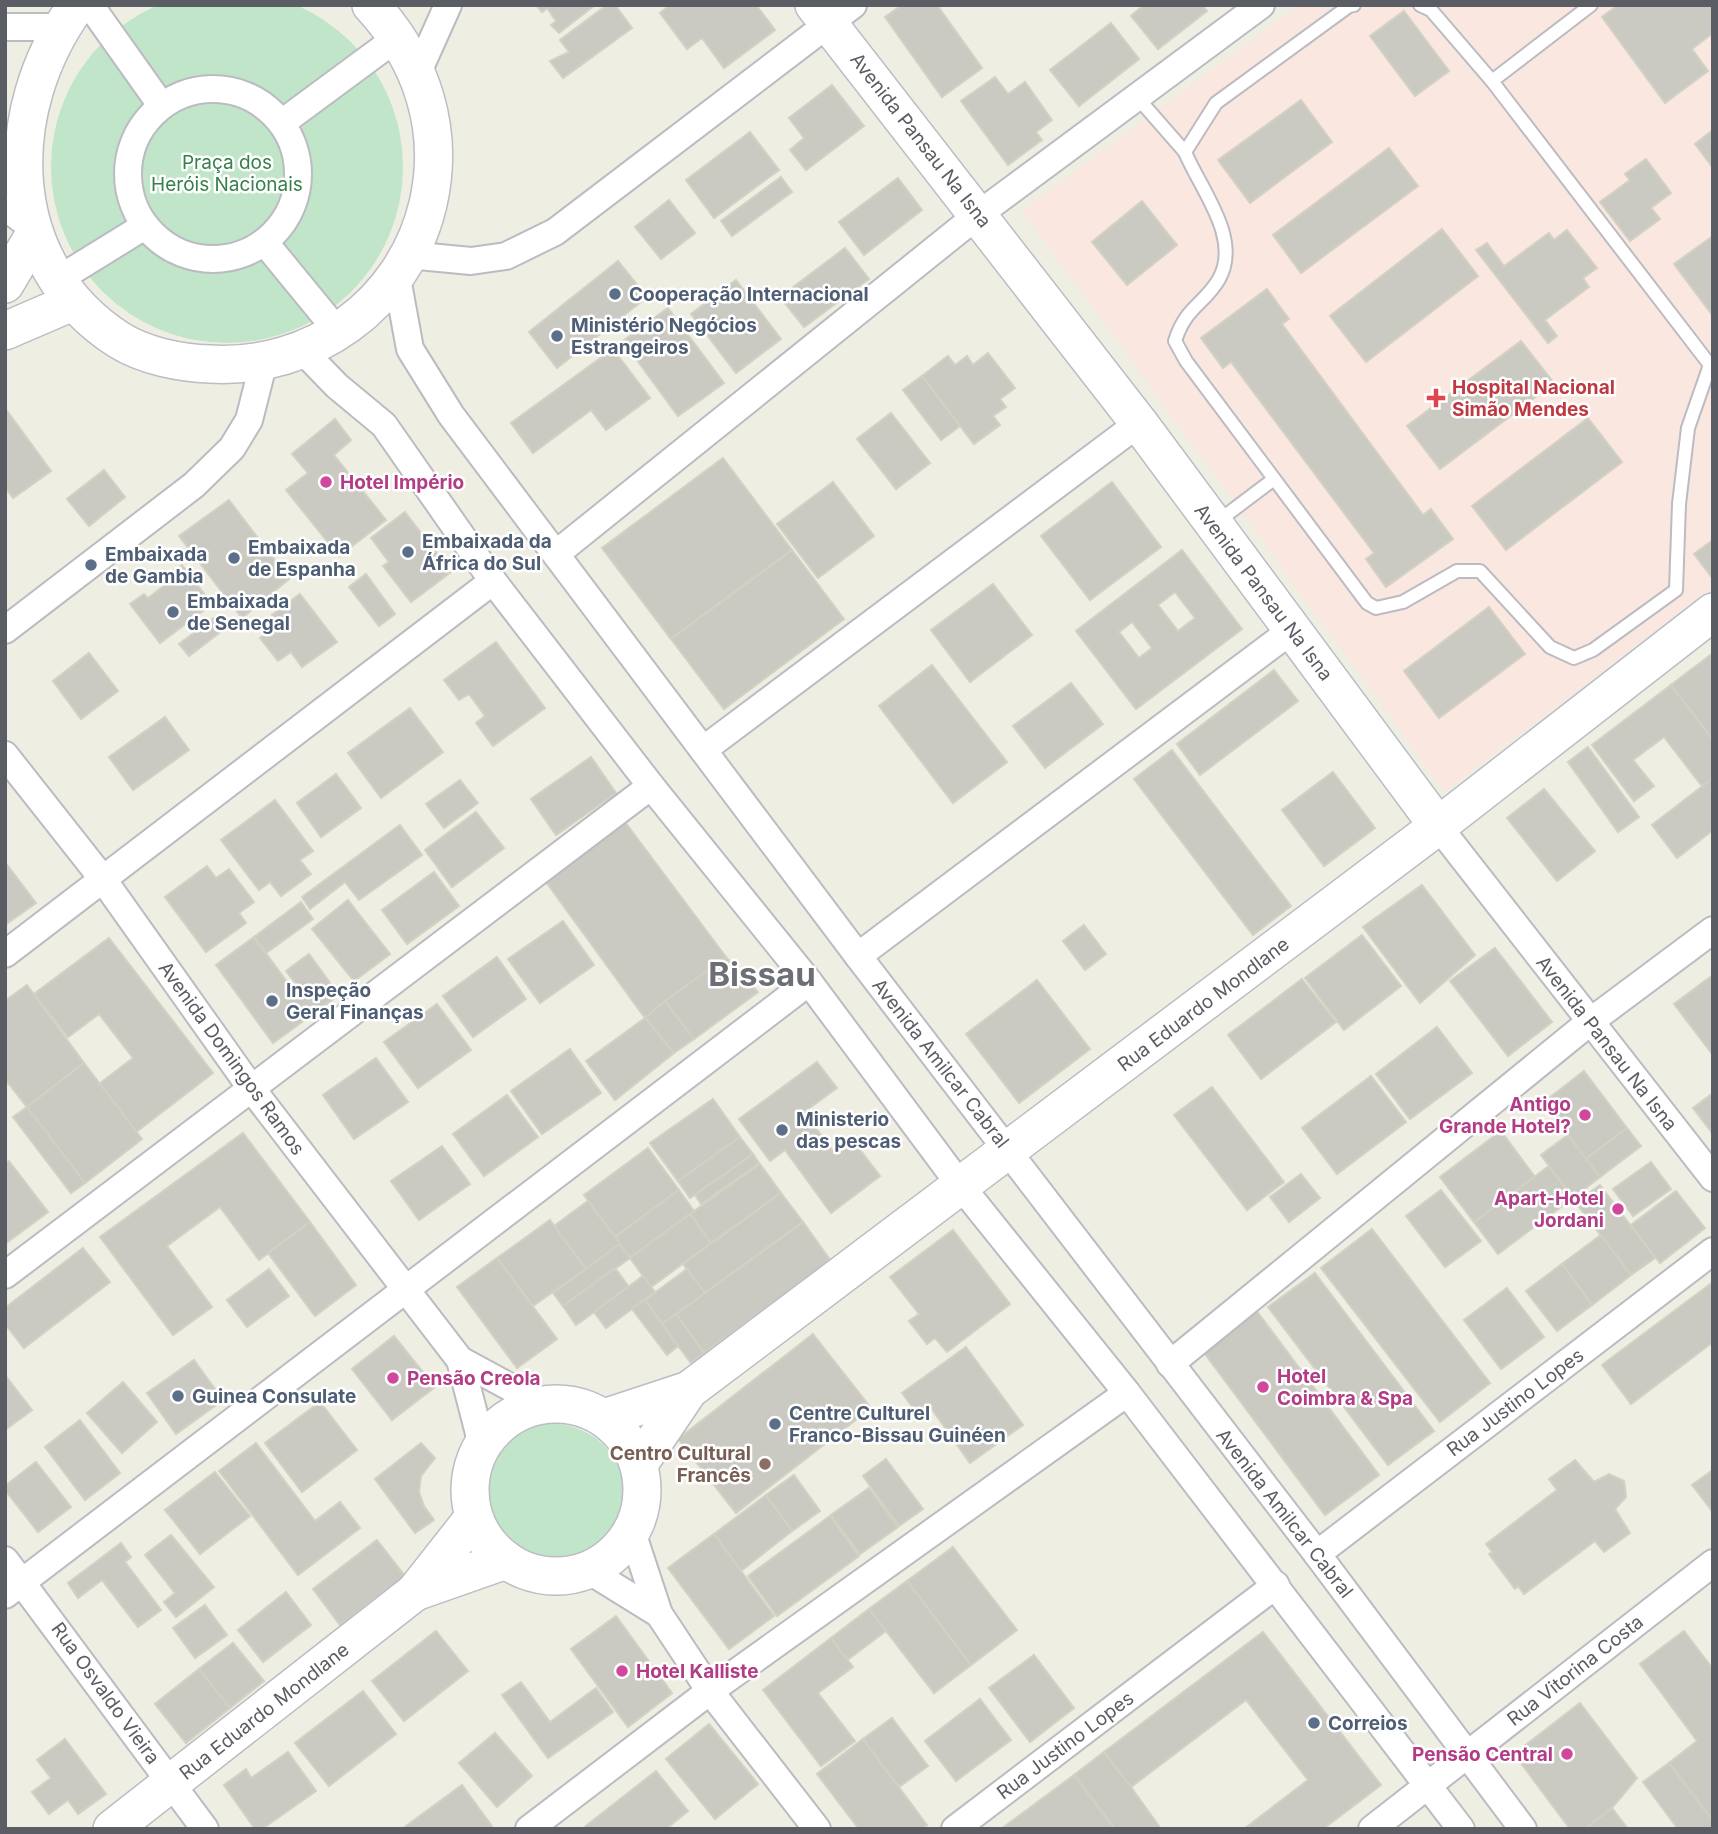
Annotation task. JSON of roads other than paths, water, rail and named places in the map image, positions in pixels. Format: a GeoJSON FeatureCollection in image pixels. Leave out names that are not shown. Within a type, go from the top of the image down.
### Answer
{"type":"FeatureCollection","features":[{"type":"Feature","properties":{"kind":"street"},"geometry":{"type":"LineString","coordinates":[[90,5],[161,105]]}},
{"type":"Feature","properties":{"kind":"street"},"geometry":{"type":"LineString","coordinates":[[19,223],[62,293],[120,341],[179,362],[242,366],[303,351],[339,333],[370,308],[402,267],[422,230],[434,177],[433,124],[418,72],[398,37],[371,5]]}},
{"type":"Feature","properties":{"kind":"street"},"geometry":{"type":"LineString","coordinates":[[418,72],[448,5]]}},
{"type":"Feature","properties":{"kind":"street"},"geometry":{"type":"LineString","coordinates":[[557,553],[979,214],[1261,5]]}},
{"type":"Feature","properties":{"kind":"street"},"geometry":{"type":"LineString","coordinates":[[402,267],[506,256],[555,232],[833,11]]}},
{"type":"Feature","properties":{"kind":"street","name":"Avenida Pansau Na Isna"},"geometry":{"type":"LineString","coordinates":[[833,11],[979,214],[1139,423],[1438,826],[1713,1178]]}},
{"type":"Feature","properties":{"kind":"street"},"geometry":{"type":"LineString","coordinates":[[5,27],[66,16]]}},
{"type":"Feature","properties":{"kind":"street"},"geometry":{"type":"LineString","coordinates":[[5,284],[19,223],[11,170],[14,119],[30,70],[66,16]]}},
{"type":"Feature","properties":{"kind":"street"},"geometry":{"type":"LineString","coordinates":[[284,122],[398,37]]}},
{"type":"Feature","properties":{"kind":"street"},"geometry":{"type":"LineString","coordinates":[[203,88],[248,94],[284,122],[300,164],[294,209],[266,244],[224,261],[178,255],[143,227],[126,185],[132,140],[161,105],[203,88]]}},
{"type":"Feature","properties":{"kind":"street"},"geometry":{"type":"LineString","coordinates":[[5,331],[62,293],[143,227]]}},
{"type":"Feature","properties":{"kind":"street"},"geometry":{"type":"LineString","coordinates":[[266,244],[339,333]]}},
{"type":"Feature","properties":{"kind":"street","name":"Avenida Amilcar Cabral"},"geometry":{"type":"LineString","coordinates":[[402,267],[410,349],[451,415],[858,957],[1317,1553],[1523,1829]]}},
{"type":"Feature","properties":{"kind":"street"},"geometry":{"type":"LineString","coordinates":[[303,351],[337,386],[384,425],[493,581],[651,786],[809,982],[960,1185],[1127,1393],[1461,1829]]}},
{"type":"Feature","properties":{"kind":"street"},"geometry":{"type":"LineString","coordinates":[[5,630],[194,485],[232,448],[249,420],[264,361]]}},
{"type":"Feature","properties":{"kind":"street"},"geometry":{"type":"LineString","coordinates":[[703,750],[1139,423]]}},
{"type":"Feature","properties":{"kind":"street"},"geometry":{"type":"LineString","coordinates":[[5,954],[493,581]]}},
{"type":"Feature","properties":{"kind":"street","name":"Rua Eduardo Mondlane"},"geometry":{"type":"LineString","coordinates":[[639,1464],[689,1390],[1438,826],[1713,612]]}},
{"type":"Feature","properties":{"kind":"street"},"geometry":{"type":"LineString","coordinates":[[858,957],[1292,630]]}},
{"type":"Feature","properties":{"kind":"street","name":"Avenida Domingos Ramos"},"geometry":{"type":"LineString","coordinates":[[5,755],[102,878],[251,1088],[460,1360],[482,1445]]}},
{"type":"Feature","properties":{"kind":"street"},"geometry":{"type":"LineString","coordinates":[[5,1275],[651,786]]}},
{"type":"Feature","properties":{"kind":"street"},"geometry":{"type":"LineString","coordinates":[[1170,1364],[1591,1021],[1713,930]]}},
{"type":"Feature","properties":{"kind":"street"},"geometry":{"type":"LineString","coordinates":[[14,1588],[809,982]]}},
{"type":"Feature","properties":{"kind":"street","name":"Rua Justino Lopes"},"geometry":{"type":"LineString","coordinates":[[1317,1553],[1713,1251]]}},
{"type":"Feature","properties":{"kind":"street","name":"Avenida Domingos Ramos"},"geometry":{"type":"LineString","coordinates":[[460,1360],[543,1405]]}},
{"type":"Feature","properties":{"kind":"street","name":"Rua Eduardo Mondlane"},"geometry":{"type":"LineString","coordinates":[[604,1418],[689,1390]]}},
{"type":"Feature","properties":{"kind":"street"},"geometry":{"type":"LineString","coordinates":[[529,1829],[710,1691],[1127,1393]]}},
{"type":"Feature","properties":{"kind":"street"},"geometry":{"type":"LineString","coordinates":[[564,1404],[585,1409],[604,1418],[622,1434],[639,1464],[642,1499],[632,1532],[610,1558],[588,1570],[567,1575],[545,1575],[506,1560],[484,1537],[474,1517],[471,1480],[482,1445],[495,1429],[517,1413],[543,1405],[564,1404]]}},
{"type":"Feature","properties":{"kind":"street","name":"Rua Eduardo Mondlane"},"geometry":{"type":"LineString","coordinates":[[112,1829],[415,1592],[474,1517]]}},
{"type":"Feature","properties":{"kind":"street"},"geometry":{"type":"LineString","coordinates":[[632,1532],[659,1614],[710,1691],[817,1829]]}},
{"type":"Feature","properties":{"kind":"street","name":"Rua Osvaldo Vieira"},"geometry":{"type":"LineString","coordinates":[[5,1560],[14,1588],[173,1783],[205,1829]]}},
{"type":"Feature","properties":{"kind":"street","name":"Rua Eduardo Mondlane"},"geometry":{"type":"LineString","coordinates":[[415,1592],[506,1560]]}},
{"type":"Feature","properties":{"kind":"street","name":"Rua Vitorina Costa"},"geometry":{"type":"LineString","coordinates":[[1371,1829],[1713,1563]]}},
{"type":"Feature","properties":{"kind":"street"},"geometry":{"type":"LineString","coordinates":[[588,1570],[659,1614]]}},
{"type":"Feature","properties":{"kind":"street","name":"Rua Justino Lopes"},"geometry":{"type":"LineString","coordinates":[[955,1829],[1276,1585]]}},
{"type":"Feature","properties":{"kind":"lane"},"geometry":{"type":"LineString","coordinates":[[1185,152],[1216,103],[1354,5]]}},
{"type":"Feature","properties":{"kind":"lane"},"geometry":{"type":"LineString","coordinates":[[1136,96],[1185,152],[1195,179],[1223,227],[1226,247],[1220,279],[1181,320],[1175,341],[1186,361],[1367,603],[1376,608],[1403,602],[1457,572],[1480,572],[1550,647],[1574,658],[1593,650],[1676,590],[1679,504],[1688,428],[1711,364],[1492,81],[1431,10],[1420,5]]}},
{"type":"Feature","properties":{"kind":"lane"},"geometry":{"type":"LineString","coordinates":[[1492,81],[1591,5]]}},
{"type":"Feature","properties":{"kind":"lane"},"geometry":{"type":"LineString","coordinates":[[1214,524],[1274,479]]}},
{"type":"Feature","properties":{"kind":"place","name":"Cooperação Internacional"},"geometry":{"type":"Point","coordinates":[615,294]}},
{"type":"Feature","properties":{"kind":"place","name":"Ministério Negócios Estrangeiros"},"geometry":{"type":"Point","coordinates":[557,336]}},
{"type":"Feature","properties":{"kind":"place","name":"Hospital Nacional Simão Mendes"},"geometry":{"type":"Point","coordinates":[1436,398]}},
{"type":"Feature","properties":{"kind":"place","name":"Hotel Império"},"geometry":{"type":"Point","coordinates":[326,482]}},
{"type":"Feature","properties":{"kind":"place","name":"Embaixada da África do Sul"},"geometry":{"type":"Point","coordinates":[408,552]}},
{"type":"Feature","properties":{"kind":"place","name":"Embaixada de Espanha"},"geometry":{"type":"Point","coordinates":[234,558]}},
{"type":"Feature","properties":{"kind":"place","name":"Embaixada de Gambia"},"geometry":{"type":"Point","coordinates":[91,565]}},
{"type":"Feature","properties":{"kind":"place","name":"Embaixada de Senegal"},"geometry":{"type":"Point","coordinates":[173,612]}},
{"type":"Feature","properties":{"kind":"place","name":"Inspeção Geral Finanças"},"geometry":{"type":"Point","coordinates":[272,1001]}},
{"type":"Feature","properties":{"kind":"place","name":"Antigo Grande Hotel?"},"geometry":{"type":"Point","coordinates":[1585,1115]}},
{"type":"Feature","properties":{"kind":"place","name":"Ministerio das pescas"},"geometry":{"type":"Point","coordinates":[782,1130]}},
{"type":"Feature","properties":{"kind":"place","name":"Apart-Hotel Jordani"},"geometry":{"type":"Point","coordinates":[1618,1209]}},
{"type":"Feature","properties":{"kind":"place","name":"Pensão Creola"},"geometry":{"type":"Point","coordinates":[393,1378]}},
{"type":"Feature","properties":{"kind":"place","name":"Hotel Coimbra & Spa"},"geometry":{"type":"Point","coordinates":[1263,1387]}},
{"type":"Feature","properties":{"kind":"place","name":"Guinea Consulate"},"geometry":{"type":"Point","coordinates":[178,1396]}},
{"type":"Feature","properties":{"kind":"place","name":"Centre Culturel Franco-Bissau Guinéen"},"geometry":{"type":"Point","coordinates":[775,1424]}},
{"type":"Feature","properties":{"kind":"place","name":"Centro Cultural Francês"},"geometry":{"type":"Point","coordinates":[765,1464]}},
{"type":"Feature","properties":{"kind":"place","name":"Hotel Kalliste"},"geometry":{"type":"Point","coordinates":[622,1671]}},
{"type":"Feature","properties":{"kind":"place","name":"Correios"},"geometry":{"type":"Point","coordinates":[1314,1723]}},
{"type":"Feature","properties":{"kind":"place","name":"Pensão Central"},"geometry":{"type":"Point","coordinates":[1567,1754]}},
{"type":"Feature","properties":{"kind":"district","name":"Bissau"},"geometry":{"type":"Point","coordinates":[762,974]}},
{"type":"Feature","properties":{"kind":"park label","name":"Praça dos Heróis Nacionais"},"geometry":{"type":"Point","coordinates":[227,173]}}]}
